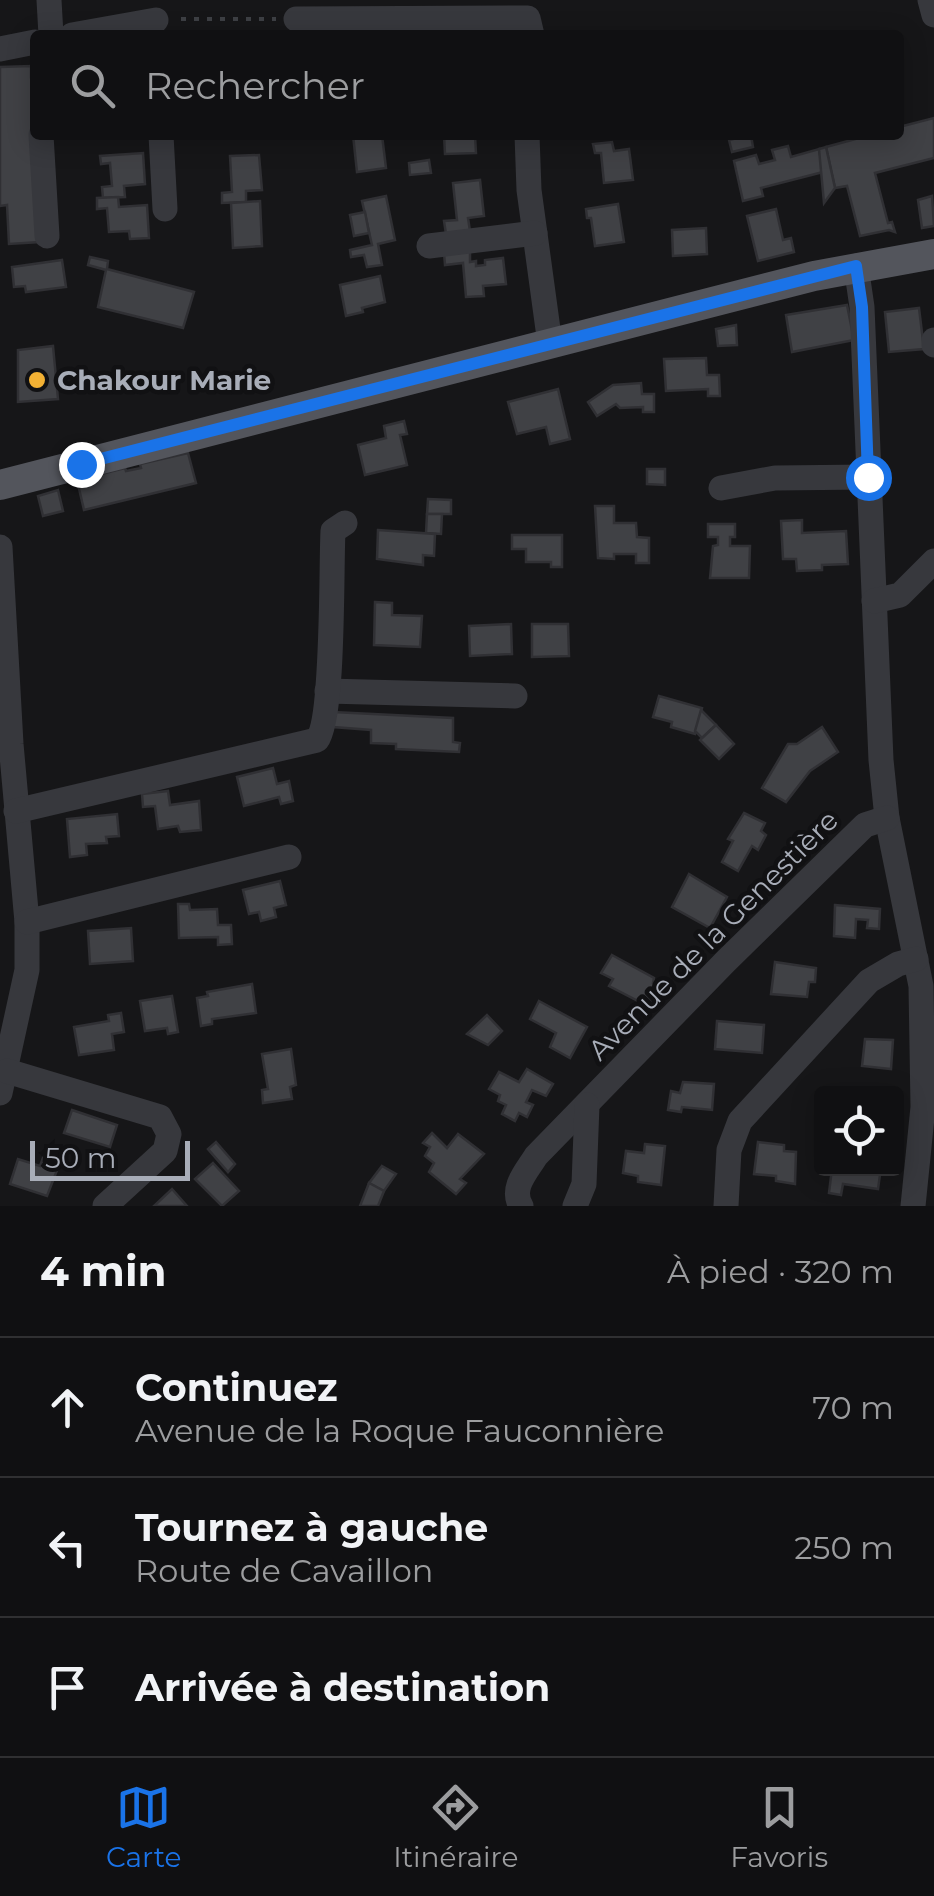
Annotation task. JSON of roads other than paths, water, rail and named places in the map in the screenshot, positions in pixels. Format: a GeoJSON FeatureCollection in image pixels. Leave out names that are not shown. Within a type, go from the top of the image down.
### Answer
{"type":"FeatureCollection","features":[{"type":"Feature","properties":{"kind":"main road"},"geometry":{"type":"LineString","coordinates":[[0,484],[856,266],[934,254]]}},
{"type":"Feature","properties":{"kind":"street"},"geometry":{"type":"LineString","coordinates":[[50,0],[51,30]]}},
{"type":"Feature","properties":{"kind":"street"},"geometry":{"type":"LineString","coordinates":[[930,0],[934,15]]}},
{"type":"Feature","properties":{"kind":"street"},"geometry":{"type":"LineString","coordinates":[[97,30],[156,18]]}},
{"type":"Feature","properties":{"kind":"street"},"geometry":{"type":"LineString","coordinates":[[296,19],[530,18]]}},
{"type":"Feature","properties":{"kind":"street"},"geometry":{"type":"LineString","coordinates":[[0,49],[30,43]]}},
{"type":"Feature","properties":{"kind":"street"},"geometry":{"type":"LineString","coordinates":[[41,140],[47,236]]}},
{"type":"Feature","properties":{"kind":"street"},"geometry":{"type":"LineString","coordinates":[[161,140],[164,210]]}},
{"type":"Feature","properties":{"kind":"street"},"geometry":{"type":"LineString","coordinates":[[528,140],[535,232],[550,344]]}},
{"type":"Feature","properties":{"kind":"street"},"geometry":{"type":"LineString","coordinates":[[429,246],[535,232]]}},
{"type":"Feature","properties":{"kind":"street"},"geometry":{"type":"LineString","coordinates":[[856,266],[862,307],[887,818],[921,986],[928,1108],[913,1206]]}},
{"type":"Feature","properties":{"kind":"street"},"geometry":{"type":"LineString","coordinates":[[721,488],[775,478],[868,477]]}},
{"type":"Feature","properties":{"kind":"street"},"geometry":{"type":"LineString","coordinates":[[16,812],[316,740],[322,734],[327,691],[333,531],[345,523]]}},
{"type":"Feature","properties":{"kind":"street"},"geometry":{"type":"LineString","coordinates":[[0,547],[5,744],[27,922],[26,970],[4,1082],[160,1118],[168,1134],[165,1151],[105,1206]]}},
{"type":"Feature","properties":{"kind":"street"},"geometry":{"type":"LineString","coordinates":[[874,601],[900,596],[934,561]]}},
{"type":"Feature","properties":{"kind":"street"},"geometry":{"type":"LineString","coordinates":[[327,691],[515,696]]}},
{"type":"Feature","properties":{"kind":"street","name":"Avenue de la Genestière"},"geometry":{"type":"LineString","coordinates":[[521,1206],[517,1200],[518,1186],[536,1156],[865,825],[887,818]]}},
{"type":"Feature","properties":{"kind":"street"},"geometry":{"type":"LineString","coordinates":[[27,922],[288,857]]}},
{"type":"Feature","properties":{"kind":"street"},"geometry":{"type":"LineString","coordinates":[[730,1204],[729,1150],[740,1120],[869,981],[916,958]]}},
{"type":"Feature","properties":{"kind":"street"},"geometry":{"type":"LineString","coordinates":[[575,1206],[584,1184],[587,1105]]}},
{"type":"Feature","properties":{"kind":"place","name":"Chakour Marie"},"geometry":{"type":"Point","coordinates":[37,380]}}]}
